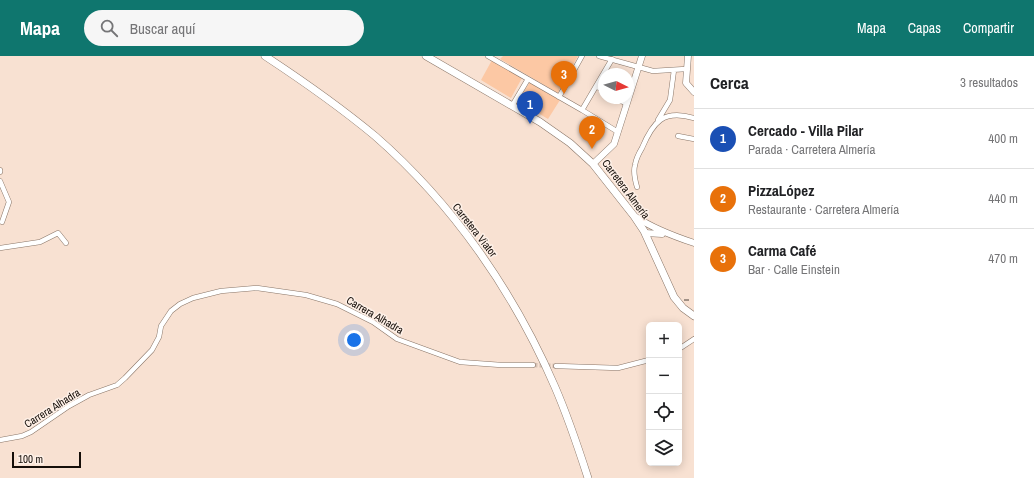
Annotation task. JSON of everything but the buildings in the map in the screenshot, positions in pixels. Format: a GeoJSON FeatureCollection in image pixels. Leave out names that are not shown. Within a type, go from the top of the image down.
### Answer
{"type":"FeatureCollection","features":[{"type":"Feature","properties":{"kind":"main road","name":"Carretera Viator"},"geometry":{"type":"LineString","coordinates":[[265,56],[337,106],[385,146],[405,165],[456,220],[494,272],[538,350],[556,388],[576,440],[588,478]]}},
{"type":"Feature","properties":{"kind":"main road","name":"Carretera Almería"},"geometry":{"type":"LineString","coordinates":[[426,56],[540,122],[570,143],[593,164],[634,216],[644,232],[674,297],[683,308],[694,316]]}},
{"type":"Feature","properties":{"kind":"street"},"geometry":{"type":"LineString","coordinates":[[488,56],[497,58],[528,79],[618,132]]}},
{"type":"Feature","properties":{"kind":"street"},"geometry":{"type":"LineString","coordinates":[[559,97],[582,56]]}},
{"type":"Feature","properties":{"kind":"street"},"geometry":{"type":"LineString","coordinates":[[599,56],[653,72],[686,69]]}},
{"type":"Feature","properties":{"kind":"street"},"geometry":{"type":"LineString","coordinates":[[634,82],[642,56]]}},
{"type":"Feature","properties":{"kind":"street"},"geometry":{"type":"LineString","coordinates":[[689,58],[686,69],[686,83],[694,91]]}},
{"type":"Feature","properties":{"kind":"street"},"geometry":{"type":"LineString","coordinates":[[582,110],[612,59]]}},
{"type":"Feature","properties":{"kind":"street"},"geometry":{"type":"LineString","coordinates":[[636,187],[634,171],[635,164],[649,131],[670,100],[674,70]]}},
{"type":"Feature","properties":{"kind":"street"},"geometry":{"type":"LineString","coordinates":[[512,106],[528,79]]}},
{"type":"Feature","properties":{"kind":"street"},"geometry":{"type":"LineString","coordinates":[[593,164],[614,144],[627,104]]}},
{"type":"Feature","properties":{"kind":"street"},"geometry":{"type":"LineString","coordinates":[[657,121],[676,115],[694,118]]}},
{"type":"Feature","properties":{"kind":"street"},"geometry":{"type":"LineString","coordinates":[[678,136],[694,139]]}},
{"type":"Feature","properties":{"kind":"street"},"geometry":{"type":"LineString","coordinates":[[0,181],[9,202],[1,223]]}},
{"type":"Feature","properties":{"kind":"street"},"geometry":{"type":"LineString","coordinates":[[0,216],[1,223]]}},
{"type":"Feature","properties":{"kind":"street"},"geometry":{"type":"LineString","coordinates":[[634,216],[669,235]]}},
{"type":"Feature","properties":{"kind":"street"},"geometry":{"type":"LineString","coordinates":[[644,232],[648,229],[656,229]]}},
{"type":"Feature","properties":{"kind":"street"},"geometry":{"type":"LineString","coordinates":[[644,232],[669,235],[694,242]]}},
{"type":"Feature","properties":{"kind":"street"},"geometry":{"type":"LineString","coordinates":[[0,248],[40,242],[58,233],[66,243]]}},
{"type":"Feature","properties":{"kind":"street"},"geometry":{"type":"LineString","coordinates":[[651,245],[655,237],[660,235],[669,235]]}},
{"type":"Feature","properties":{"kind":"street","name":"Carrera Alhadra"},"geometry":{"type":"LineString","coordinates":[[0,440],[22,436],[32,432],[69,406],[89,395],[117,384],[125,378],[152,350],[159,337],[161,326],[171,311],[180,304],[193,298],[221,291],[257,288],[306,295],[337,304],[373,322],[397,339],[460,362],[501,365],[533,365]]}},
{"type":"Feature","properties":{"kind":"street"},"geometry":{"type":"LineString","coordinates":[[682,347],[694,339]]}},
{"type":"Feature","properties":{"kind":"street"},"geometry":{"type":"LineString","coordinates":[[556,366],[618,368],[646,361]]}},
{"type":"Feature","properties":{"kind":"shaded area"},"geometry":{"type":"Polygon","coordinates":[[[503,56],[578,56],[558,93],[500,59],[503,56]]]}},
{"type":"Feature","properties":{"kind":"shaded area"},"geometry":{"type":"Polygon","coordinates":[[[492,60],[522,78],[511,98],[481,80],[492,60]]]}},
{"type":"Feature","properties":{"kind":"shaded area"},"geometry":{"type":"Polygon","coordinates":[[[530,82],[560,100],[548,119],[518,101],[530,82]]]}},
{"type":"Feature","properties":{"kind":"tunnel"},"geometry":{"type":"LineString","coordinates":[[533,365],[556,366]]}},
{"type":"Feature","properties":{"kind":"railway"},"geometry":{"type":"LineString","coordinates":[[684,300],[694,300]]}},
{"type":"Feature","properties":{"kind":"place","name":"Carma Café"},"geometry":{"type":"Point","coordinates":[564,94]}},
{"type":"Feature","properties":{"kind":"place","name":"Cercado - Villa Pilar"},"geometry":{"type":"Point","coordinates":[530,124]}},
{"type":"Feature","properties":{"kind":"place","name":"PizzaLópez"},"geometry":{"type":"Point","coordinates":[592,149]}}]}
